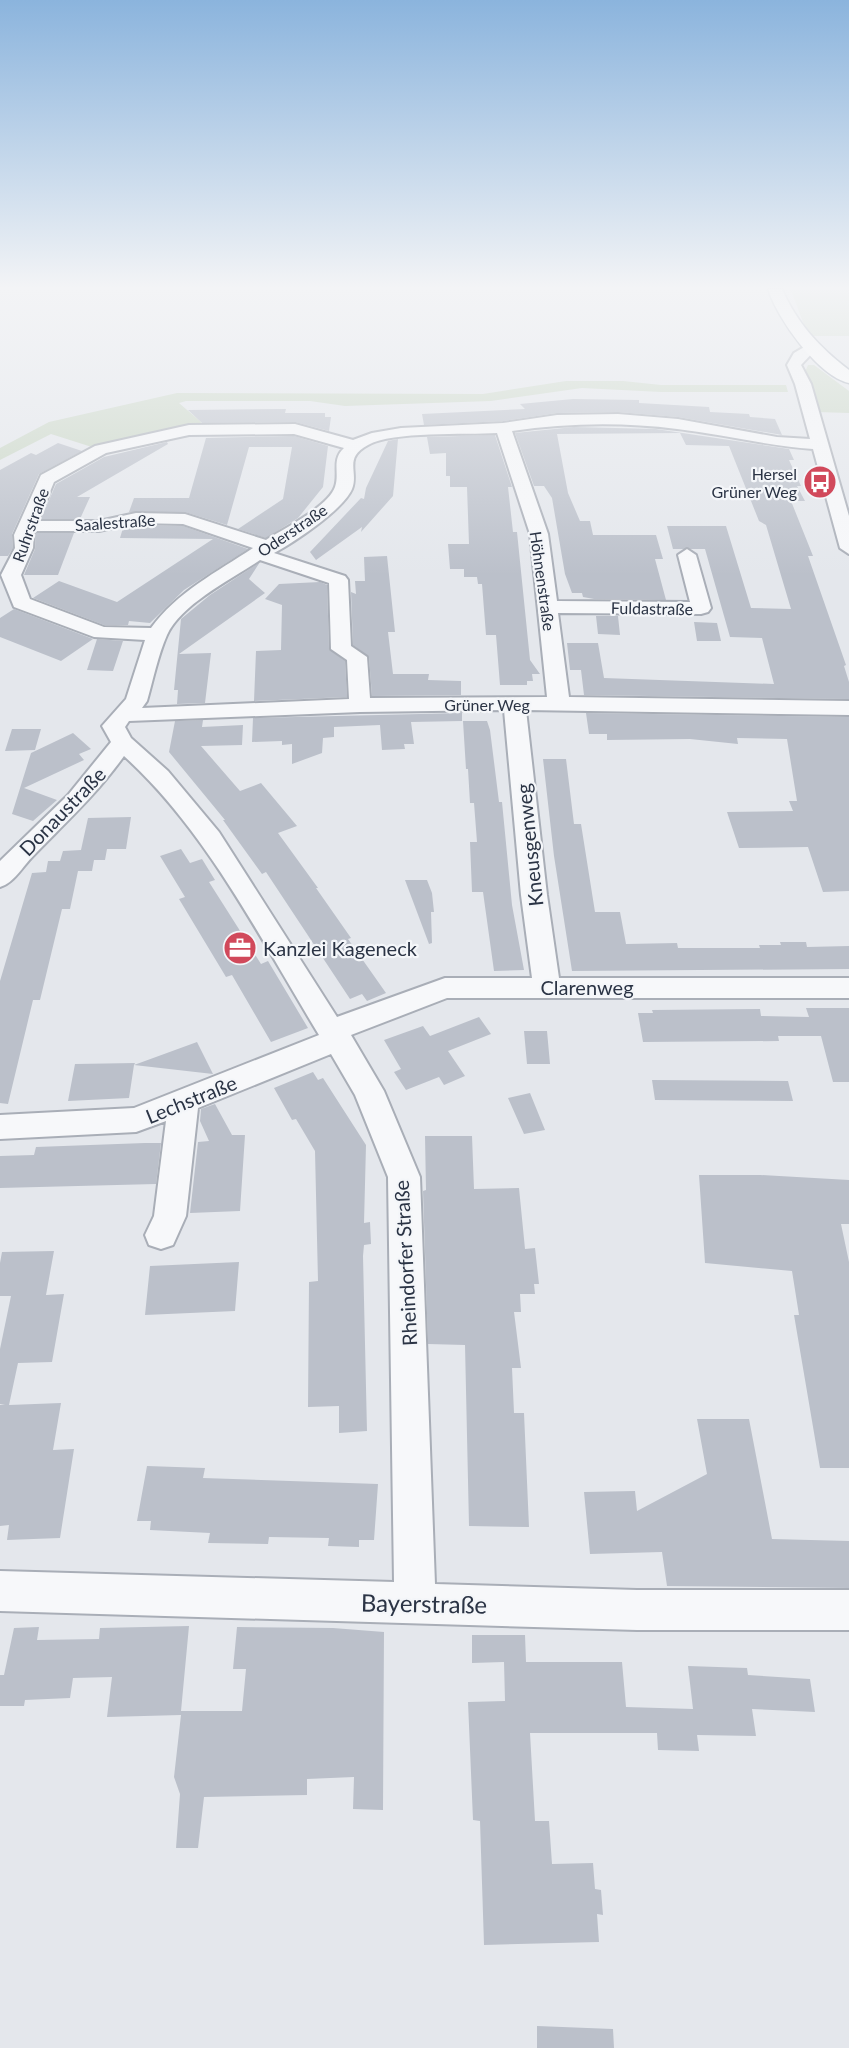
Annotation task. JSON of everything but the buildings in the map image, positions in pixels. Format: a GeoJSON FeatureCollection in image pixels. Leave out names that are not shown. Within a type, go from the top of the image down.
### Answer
{"type":"FeatureCollection","features":[{"type":"Feature","properties":{"kind":"street"},"geometry":{"type":"LineString","coordinates":[[803,385],[819,445],[847,526],[849,548]]}},
{"type":"Feature","properties":{"kind":"street"},"geometry":{"type":"LineString","coordinates":[[355,446],[378,436],[393,434],[503,428],[578,419],[652,420],[777,442],[819,445]]}},
{"type":"Feature","properties":{"kind":"street","name":"Höhnenstraße"},"geometry":{"type":"LineString","coordinates":[[503,428],[539,534],[559,704]]}},
{"type":"Feature","properties":{"kind":"street","name":"Ruhrstraße"},"geometry":{"type":"LineString","coordinates":[[157,634],[101,633],[21,603],[11,575],[24,548],[23,535],[47,479],[101,449],[197,430],[295,429],[355,446]]}},
{"type":"Feature","properties":{"kind":"street","name":"Oderstraße"},"geometry":{"type":"LineString","coordinates":[[125,715],[136,701],[157,634],[171,614],[195,594],[327,509],[344,488],[344,462],[355,446]]}},
{"type":"Feature","properties":{"kind":"street","name":"Saalestraße"},"geometry":{"type":"LineString","coordinates":[[28,526],[99,526],[136,518],[185,519],[338,580],[341,649],[357,657],[360,705]]}},
{"type":"Feature","properties":{"kind":"street","name":"Fuldastraße"},"geometry":{"type":"LineString","coordinates":[[547,607],[701,608],[687,555]]}},
{"type":"Feature","properties":{"kind":"street","name":"Grüner Weg"},"geometry":{"type":"LineString","coordinates":[[125,715],[360,705],[514,703],[849,708]]}},
{"type":"Feature","properties":{"kind":"street","name":"Kneusgenweg"},"geometry":{"type":"LineString","coordinates":[[514,703],[534,895],[547,987]]}},
{"type":"Feature","properties":{"kind":"street"},"geometry":{"type":"LineString","coordinates":[[122,742],[113,726],[125,715]]}},
{"type":"Feature","properties":{"kind":"street","name":"Donaustraße"},"geometry":{"type":"LineString","coordinates":[[0,878],[23,849],[59,817],[100,775],[122,742]]}},
{"type":"Feature","properties":{"kind":"street","name":"Rheindorfer Straße"},"geometry":{"type":"LineString","coordinates":[[122,742],[160,777],[210,838],[336,1035],[369,1091],[404,1177],[415,1603]]}},
{"type":"Feature","properties":{"kind":"street"},"geometry":{"type":"LineString","coordinates":[[100,775],[160,777]]}},
{"type":"Feature","properties":{"kind":"street","name":"Clarenweg"},"geometry":{"type":"LineString","coordinates":[[336,1035],[445,988],[849,988]]}},
{"type":"Feature","properties":{"kind":"street","name":"Lechstraße"},"geometry":{"type":"LineString","coordinates":[[0,1127],[136,1120],[184,1102],[336,1035]]}},
{"type":"Feature","properties":{"kind":"street"},"geometry":{"type":"LineString","coordinates":[[161,1235],[170,1216],[184,1102]]}},
{"type":"Feature","properties":{"kind":"street","name":"Bayerstraße"},"geometry":{"type":"LineString","coordinates":[[0,1592],[637,1610],[849,1610]]}},
{"type":"Feature","properties":{"kind":"green space"},"geometry":{"type":"Polygon","coordinates":[[[543,385],[786,385],[788,392],[661,392],[582,388],[491,401],[345,406],[310,401],[186,401],[179,403],[201,422],[200,425],[95,448],[51,434],[0,460],[0,448],[49,422],[177,393],[483,394],[543,385]]]}},
{"type":"Feature","properties":{"kind":"green space"},"geometry":{"type":"Polygon","coordinates":[[[808,385],[840,385],[849,391],[849,413],[817,412],[813,399],[817,399],[811,394],[808,385]]]}},
{"type":"Feature","properties":{"kind":"place","name":"Hersel Grüner Weg"},"geometry":{"type":"Point","coordinates":[820,482]}},
{"type":"Feature","properties":{"kind":"place","name":"Kanzlei Kageneck"},"geometry":{"type":"Point","coordinates":[240,948]}}]}
